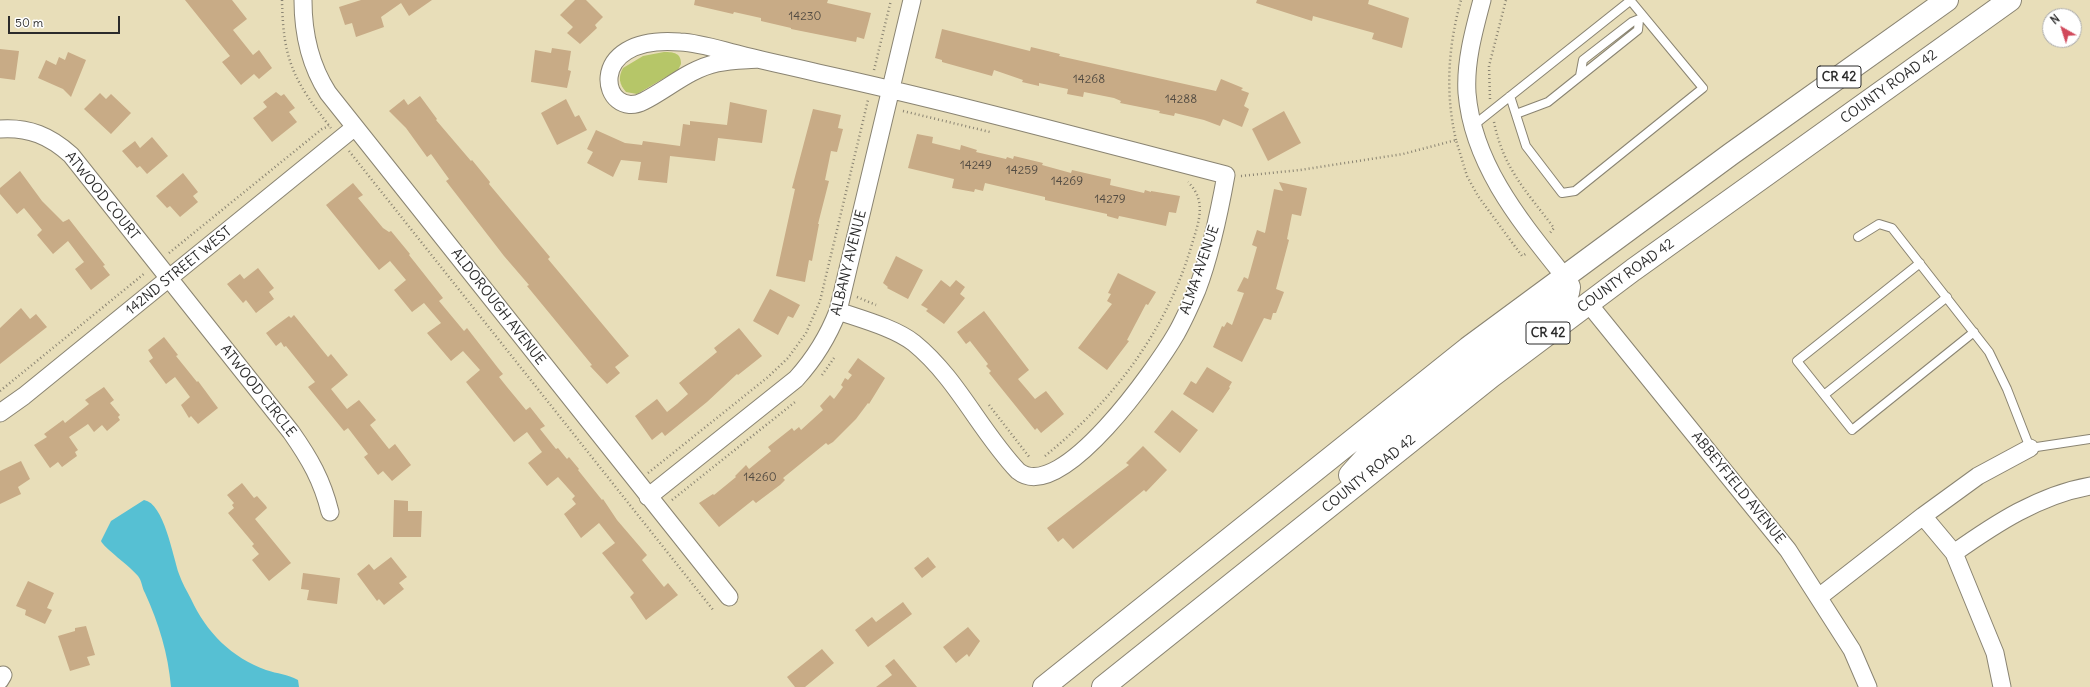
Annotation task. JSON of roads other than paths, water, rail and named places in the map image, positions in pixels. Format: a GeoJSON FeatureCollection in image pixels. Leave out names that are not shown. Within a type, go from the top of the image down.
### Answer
{"type":"FeatureCollection","features":[{"type":"Feature","properties":{"kind":"highway","name":"CR 42"},"geometry":{"type":"LineString","coordinates":[[1044,687],[1515,312],[1731,154],[1947,0]]}},
{"type":"Feature","properties":{"kind":"highway","name":"COUNTY ROAD 42"},"geometry":{"type":"LineString","coordinates":[[1103,687],[1486,380],[1588,303],[2010,0]]}},
{"type":"Feature","properties":{"kind":"highway"},"geometry":{"type":"LineString","coordinates":[[1309,522],[1388,433],[1568,293],[1569,287],[1564,276]]}},
{"type":"Feature","properties":{"kind":"street","name":"ALDOROUGH AVENUE"},"geometry":{"type":"LineString","coordinates":[[303,0],[306,36],[311,58],[318,78],[328,93],[729,597]]}},
{"type":"Feature","properties":{"kind":"street","name":"ALBANY AVENUE"},"geometry":{"type":"LineString","coordinates":[[648,497],[796,379],[821,348],[838,311],[912,0]]}},
{"type":"Feature","properties":{"kind":"street"},"geometry":{"type":"LineString","coordinates":[[1482,0],[1472,36],[1468,67],[1467,93],[1480,151],[1513,210],[1564,276]]}},
{"type":"Feature","properties":{"kind":"street"},"geometry":{"type":"LineString","coordinates":[[758,60],[719,62],[708,65],[692,72],[637,104],[626,104],[619,100],[611,90],[608,81],[609,71],[618,57],[630,49],[656,41],[693,43],[758,60],[891,89]]}},
{"type":"Feature","properties":{"kind":"street","name":"ALMA AVENUE"},"geometry":{"type":"LineString","coordinates":[[838,311],[884,328],[913,343],[938,367],[1018,471],[1027,476],[1044,476],[1074,457],[1119,414],[1150,375],[1177,332],[1197,289],[1219,218],[1226,175],[891,89]]}},
{"type":"Feature","properties":{"kind":"street","name":"142ND STREET WEST"},"geometry":{"type":"LineString","coordinates":[[0,413],[24,396],[356,127]]}},
{"type":"Feature","properties":{"kind":"street","name":"ATWOOD COURT"},"geometry":{"type":"LineString","coordinates":[[0,129],[16,128],[32,130],[59,144],[71,155],[169,279]]}},
{"type":"Feature","properties":{"kind":"street","name":"ATWOOD CIRCLE"},"geometry":{"type":"LineString","coordinates":[[169,279],[309,457],[323,486],[330,512]]}},
{"type":"Feature","properties":{"kind":"street","name":"ABBEYFIELD AVENUE"},"geometry":{"type":"LineString","coordinates":[[1588,303],[1788,550],[1852,650],[1868,687]]}},
{"type":"Feature","properties":{"kind":"street"},"geometry":{"type":"LineString","coordinates":[[1819,597],[1923,516],[1978,476],[2030,448]]}},
{"type":"Feature","properties":{"kind":"street"},"geometry":{"type":"LineString","coordinates":[[1954,553],[1993,526],[2026,508],[2074,489],[2090,486]]}},
{"type":"Feature","properties":{"kind":"street"},"geometry":{"type":"LineString","coordinates":[[1923,516],[1954,553],[1995,653],[2002,687]]}},
{"type":"Feature","properties":{"kind":"lane"},"geometry":{"type":"LineString","coordinates":[[1474,125],[1492,111],[1510,96],[1630,0],[1642,19],[1703,88],[1575,191],[1562,193],[1526,146],[1510,96]]}},
{"type":"Feature","properties":{"kind":"lane"},"geometry":{"type":"LineString","coordinates":[[1516,114],[1548,102],[1638,30],[1642,19]]}},
{"type":"Feature","properties":{"kind":"lane"},"geometry":{"type":"LineString","coordinates":[[1858,237],[1879,224],[1892,228],[1989,352],[2001,377],[2030,448],[2090,439]]}},
{"type":"Feature","properties":{"kind":"lane"},"geometry":{"type":"LineString","coordinates":[[1920,263],[1797,361],[1852,430],[1974,332]]}},
{"type":"Feature","properties":{"kind":"lane"},"geometry":{"type":"LineString","coordinates":[[1824,395],[1946,297]]}},
{"type":"Feature","properties":{"kind":"water"},"geometry":{"type":"Polygon","coordinates":[[[144,500],[151,503],[157,510],[167,532],[182,581],[197,611],[212,633],[231,651],[254,665],[298,680],[299,687],[171,687],[168,662],[162,639],[155,616],[140,580],[134,572],[101,541],[111,521],[144,500]]]}}]}
